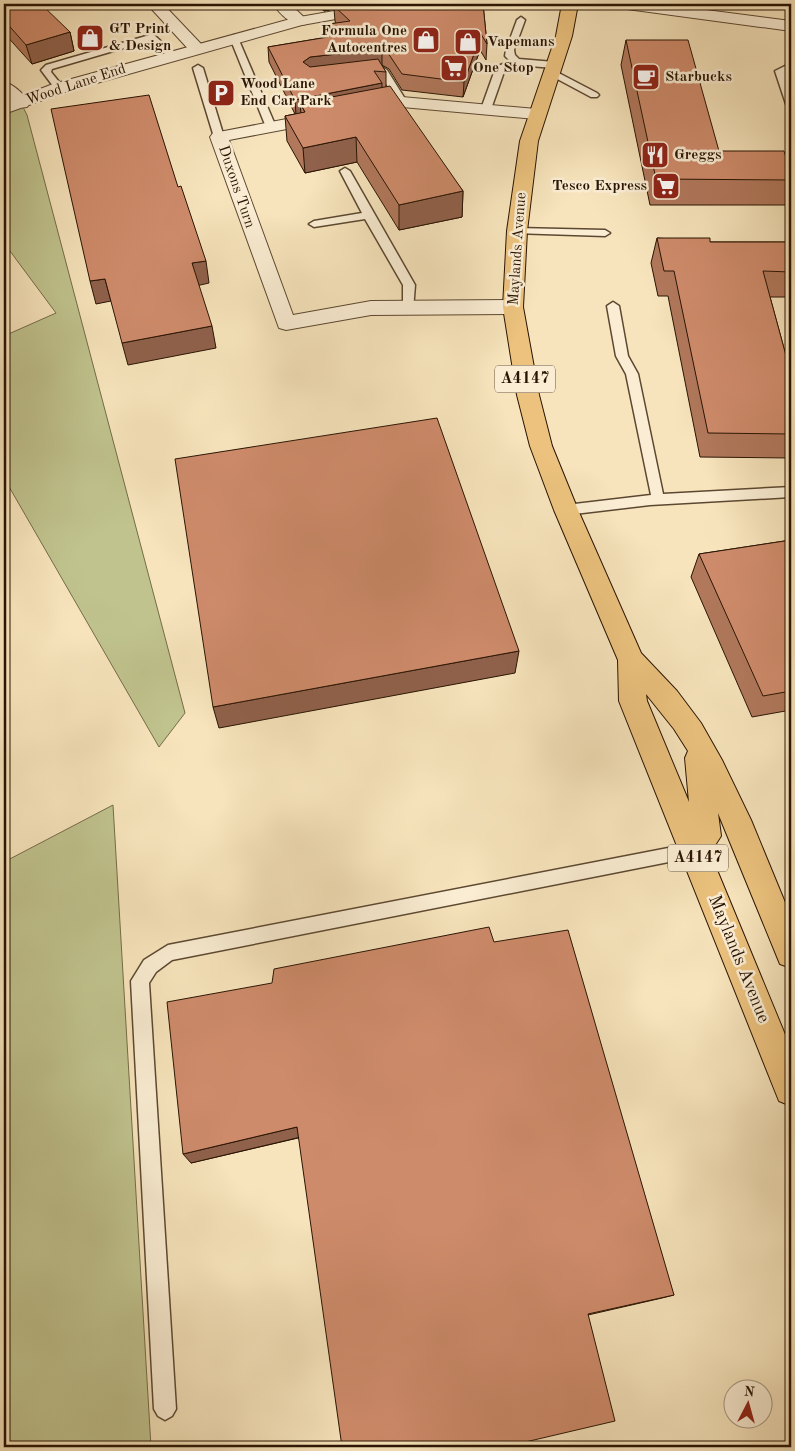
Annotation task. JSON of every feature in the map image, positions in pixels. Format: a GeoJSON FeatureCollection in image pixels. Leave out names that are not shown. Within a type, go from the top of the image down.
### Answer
{"type":"FeatureCollection","features":[{"type":"Feature","properties":{"kind":"main road","name":"Maylands Avenue"},"geometry":{"type":"LineString","coordinates":[[567,4],[564,36],[536,114],[529,142],[517,231],[513,307],[528,395],[541,446],[566,510],[631,660],[633,701],[694,850],[786,1062]]}},
{"type":"Feature","properties":{"kind":"main road","name":"Maylands Avenue"},"geometry":{"type":"LineString","coordinates":[[631,660],[659,688],[698,742],[734,817],[791,954]]}},
{"type":"Feature","properties":{"kind":"main road"},"geometry":{"type":"LineString","coordinates":[[694,850],[706,836],[698,742]]}},
{"type":"Feature","properties":{"kind":"street"},"geometry":{"type":"LineString","coordinates":[[155,4],[197,49]]}},
{"type":"Feature","properties":{"kind":"street"},"geometry":{"type":"LineString","coordinates":[[282,4],[300,21]]}},
{"type":"Feature","properties":{"kind":"street","name":"Wood Lane End"},"geometry":{"type":"LineString","coordinates":[[4,109],[59,88],[234,38],[300,21],[353,11],[411,4]]}},
{"type":"Feature","properties":{"kind":"street"},"geometry":{"type":"LineString","coordinates":[[627,4],[791,26]]}},
{"type":"Feature","properties":{"kind":"street"},"geometry":{"type":"LineString","coordinates":[[4,87],[21,103]]}},
{"type":"Feature","properties":{"kind":"street","name":"Duxons Turn"},"geometry":{"type":"LineString","coordinates":[[513,307],[370,308],[286,323],[219,138],[402,102],[536,114]]}},
{"type":"Feature","properties":{"kind":"lane"},"geometry":{"type":"LineString","coordinates":[[516,62],[510,56],[510,50],[521,20]]}},
{"type":"Feature","properties":{"kind":"lane"},"geometry":{"type":"LineString","coordinates":[[59,88],[46,70],[49,67],[153,37],[172,56]]}},
{"type":"Feature","properties":{"kind":"lane"},"geometry":{"type":"LineString","coordinates":[[234,38],[271,127]]}},
{"type":"Feature","properties":{"kind":"lane"},"geometry":{"type":"LineString","coordinates":[[486,109],[498,71],[507,64],[516,62],[553,69],[594,95]]}},
{"type":"Feature","properties":{"kind":"lane"},"geometry":{"type":"LineString","coordinates":[[791,66],[780,71],[791,104]]}},
{"type":"Feature","properties":{"kind":"lane"},"geometry":{"type":"LineString","coordinates":[[198,68],[219,138]]}},
{"type":"Feature","properties":{"kind":"lane"},"geometry":{"type":"LineString","coordinates":[[364,72],[382,70],[402,102]]}},
{"type":"Feature","properties":{"kind":"lane"},"geometry":{"type":"LineString","coordinates":[[345,171],[368,215],[409,284],[409,307]]}},
{"type":"Feature","properties":{"kind":"lane"},"geometry":{"type":"LineString","coordinates":[[314,224],[368,215]]}},
{"type":"Feature","properties":{"kind":"lane"},"geometry":{"type":"LineString","coordinates":[[517,231],[604,233]]}},
{"type":"Feature","properties":{"kind":"lane"},"geometry":{"type":"LineString","coordinates":[[613,306],[622,356],[632,374],[658,499]]}},
{"type":"Feature","properties":{"kind":"lane"},"geometry":{"type":"LineString","coordinates":[[566,510],[658,499],[791,492]]}},
{"type":"Feature","properties":{"kind":"lane"},"geometry":{"type":"LineString","coordinates":[[165,1409],[140,981],[150,966],[168,952],[694,850]]}},
{"type":"Feature","properties":{"kind":"green space"},"geometry":{"type":"Polygon","coordinates":[[[21,103],[27,115],[185,713],[159,747],[4,478],[4,336],[56,313],[4,243],[4,109],[21,103]]]}},
{"type":"Feature","properties":{"kind":"green space"},"geometry":{"type":"Polygon","coordinates":[[[113,805],[151,1447],[4,1447],[4,862],[113,805]]]}},
{"type":"Feature","properties":{"kind":"building"},"geometry":{"type":"Polygon","coordinates":[[[4,4],[41,4],[70,32],[26,45],[4,20],[4,4]]]}},
{"type":"Feature","properties":{"kind":"building"},"geometry":{"type":"Polygon","coordinates":[[[348,4],[483,4],[487,44],[481,34],[464,82],[402,74],[388,53],[382,49],[310,57],[303,62],[310,67],[378,59],[386,72],[374,71],[382,83],[295,100],[268,47],[328,37],[322,25],[350,21],[334,6],[348,4]]]}},
{"type":"Feature","properties":{"kind":"building"},"geometry":{"type":"Polygon","coordinates":[[[626,40],[688,40],[719,151],[784,151],[791,173],[791,180],[656,179],[626,40]]]}},
{"type":"Feature","properties":{"kind":"building"},"geometry":{"type":"Polygon","coordinates":[[[390,86],[463,191],[399,205],[356,137],[303,148],[285,116],[305,112],[300,103],[390,86]]]}},
{"type":"Feature","properties":{"kind":"building"},"geometry":{"type":"Polygon","coordinates":[[[149,95],[178,187],[181,186],[206,261],[192,263],[212,326],[122,343],[105,279],[90,281],[51,109],[149,95]]]}},
{"type":"Feature","properties":{"kind":"building"},"geometry":{"type":"Polygon","coordinates":[[[657,238],[710,238],[710,242],[791,242],[791,272],[763,271],[791,374],[791,434],[708,433],[674,271],[664,271],[657,238]]]}},
{"type":"Feature","properties":{"kind":"building"},"geometry":{"type":"Polygon","coordinates":[[[437,418],[519,651],[213,707],[175,459],[437,418]]]}},
{"type":"Feature","properties":{"kind":"building"},"geometry":{"type":"Polygon","coordinates":[[[791,540],[791,691],[763,696],[699,554],[791,540]]]}},
{"type":"Feature","properties":{"kind":"building"},"geometry":{"type":"Polygon","coordinates":[[[489,927],[494,942],[568,930],[674,1295],[588,1314],[615,1421],[504,1447],[342,1447],[297,1127],[183,1154],[167,1002],[272,983],[274,969],[489,927]]]}},
{"type":"Feature","properties":{"kind":"place","name":"GT Print & Design"},"geometry":{"type":"Point","coordinates":[90,38]}},
{"type":"Feature","properties":{"kind":"place","name":"Formula One Autocentres"},"geometry":{"type":"Point","coordinates":[426,40]}},
{"type":"Feature","properties":{"kind":"place","name":"Vapemans"},"geometry":{"type":"Point","coordinates":[468,42]}},
{"type":"Feature","properties":{"kind":"place","name":"One Stop"},"geometry":{"type":"Point","coordinates":[454,68]}},
{"type":"Feature","properties":{"kind":"place","name":"Starbucks"},"geometry":{"type":"Point","coordinates":[646,77]}},
{"type":"Feature","properties":{"kind":"place","name":"Wood Lane End Car Park"},"geometry":{"type":"Point","coordinates":[221,93]}},
{"type":"Feature","properties":{"kind":"place","name":"Greggs"},"geometry":{"type":"Point","coordinates":[655,155]}},
{"type":"Feature","properties":{"kind":"place","name":"Tesco Express"},"geometry":{"type":"Point","coordinates":[666,186]}}]}
